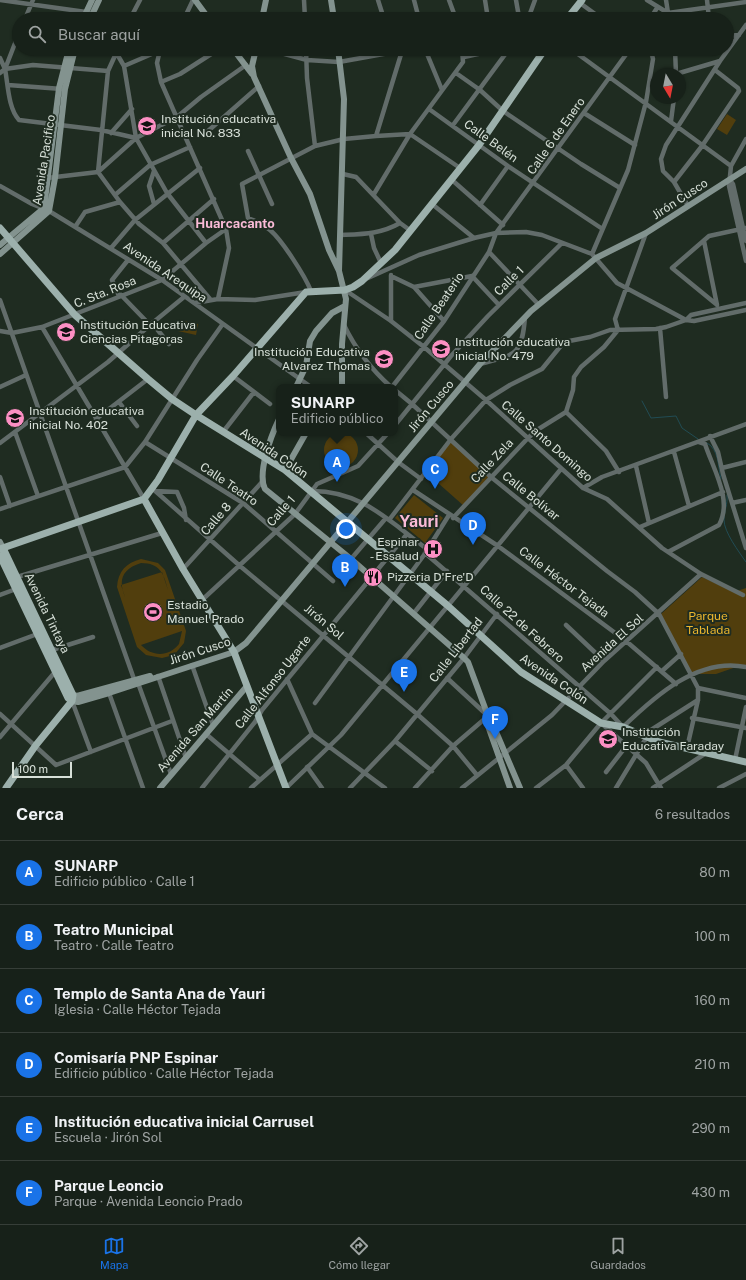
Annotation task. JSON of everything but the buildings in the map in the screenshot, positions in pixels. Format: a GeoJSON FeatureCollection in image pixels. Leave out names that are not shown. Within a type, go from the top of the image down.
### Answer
{"type":"FeatureCollection","features":[{"type":"Feature","properties":{"kind":"main road"},"geometry":{"type":"LineString","coordinates":[[90,12],[92,0]]}},
{"type":"Feature","properties":{"kind":"main road"},"geometry":{"type":"LineString","coordinates":[[91,12],[98,0]]}},
{"type":"Feature","properties":{"kind":"main road"},"geometry":{"type":"LineString","coordinates":[[194,0],[203,12]]}},
{"type":"Feature","properties":{"kind":"main road"},"geometry":{"type":"LineString","coordinates":[[263,12],[266,0]]}},
{"type":"Feature","properties":{"kind":"main road"},"geometry":{"type":"LineString","coordinates":[[331,0],[333,12]]}},
{"type":"Feature","properties":{"kind":"main road"},"geometry":{"type":"LineString","coordinates":[[572,12],[581,1]]}},
{"type":"Feature","properties":{"kind":"main road","name":"Avenida Pacifico"},"geometry":{"type":"LineString","coordinates":[[0,245],[11,239],[46,210],[55,178],[58,126],[68,56]]}},
{"type":"Feature","properties":{"kind":"main road","name":"Avenida Pacifico"},"geometry":{"type":"LineString","coordinates":[[66,67],[72,56]]}},
{"type":"Feature","properties":{"kind":"main road"},"geometry":{"type":"LineString","coordinates":[[239,56],[259,86],[291,158],[310,194],[329,250],[339,271],[345,290],[342,384]]}},
{"type":"Feature","properties":{"kind":"main road"},"geometry":{"type":"LineString","coordinates":[[254,56],[252,66],[254,77]]}},
{"type":"Feature","properties":{"kind":"main road"},"geometry":{"type":"LineString","coordinates":[[339,56],[344,99],[344,139],[342,235],[339,271]]}},
{"type":"Feature","properties":{"kind":"main road"},"geometry":{"type":"LineString","coordinates":[[1,546],[79,522],[144,499],[154,490],[171,457],[196,415],[309,292],[345,290],[362,281],[395,250],[412,231],[479,145],[540,56]]}},
{"type":"Feature","properties":{"kind":"main road","name":"Avenida Pacifico"},"geometry":{"type":"LineString","coordinates":[[46,210],[47,178],[58,126]]}},
{"type":"Feature","properties":{"kind":"main road","name":"Jirón Cusco"},"geometry":{"type":"LineString","coordinates":[[72,698],[158,676],[234,652],[246,644],[480,364],[538,304],[594,256],[646,233],[746,169]]}},
{"type":"Feature","properties":{"kind":"main road","name":"Avenida Colón"},"geometry":{"type":"LineString","coordinates":[[0,228],[75,315],[148,379],[172,399],[196,415],[285,470],[389,555],[521,672],[601,723],[620,726],[645,737],[746,762]]}},
{"type":"Feature","properties":{"kind":"main road","name":"Avenida Pacifico"},"geometry":{"type":"LineString","coordinates":[[0,254],[11,239]]}},
{"type":"Feature","properties":{"kind":"main road"},"geometry":{"type":"LineString","coordinates":[[298,384],[306,366],[310,341],[316,331],[332,313],[345,306]]}},
{"type":"Feature","properties":{"kind":"main road"},"geometry":{"type":"LineString","coordinates":[[276,426],[266,459],[262,482],[266,489],[371,576],[468,662],[488,716],[520,788]]}},
{"type":"Feature","properties":{"kind":"main road"},"geometry":{"type":"LineString","coordinates":[[285,470],[304,436]]}},
{"type":"Feature","properties":{"kind":"main road"},"geometry":{"type":"LineString","coordinates":[[144,499],[162,533],[234,652],[286,788]]}},
{"type":"Feature","properties":{"kind":"main road","name":"Avenida Tintaya"},"geometry":{"type":"LineString","coordinates":[[1,546],[17,577],[55,672],[68,698],[72,698]]}},
{"type":"Feature","properties":{"kind":"main road","name":"Avenida Tintaya"},"geometry":{"type":"LineString","coordinates":[[0,556],[40,633],[52,650],[72,698]]}},
{"type":"Feature","properties":{"kind":"main road","name":"Jirón Cusco"},"geometry":{"type":"LineString","coordinates":[[72,698],[78,702],[109,693],[136,681]]}},
{"type":"Feature","properties":{"kind":"main road","name":"Avenida San Martín"},"geometry":{"type":"LineString","coordinates":[[161,788],[171,774],[247,686]]}},
{"type":"Feature","properties":{"kind":"main road"},"geometry":{"type":"LineString","coordinates":[[6,788],[72,698]]}},
{"type":"Feature","properties":{"kind":"main road"},"geometry":{"type":"LineString","coordinates":[[488,716],[487,723],[510,788]]}},
{"type":"Feature","properties":{"kind":"street"},"geometry":{"type":"LineString","coordinates":[[0,0],[32,2],[76,12]]}},
{"type":"Feature","properties":{"kind":"street"},"geometry":{"type":"LineString","coordinates":[[134,12],[140,0]]}},
{"type":"Feature","properties":{"kind":"street"},"geometry":{"type":"LineString","coordinates":[[188,12],[194,0]]}},
{"type":"Feature","properties":{"kind":"street"},"geometry":{"type":"LineString","coordinates":[[304,0],[304,12]]}},
{"type":"Feature","properties":{"kind":"street"},"geometry":{"type":"LineString","coordinates":[[378,0],[382,12]]}},
{"type":"Feature","properties":{"kind":"street"},"geometry":{"type":"LineString","coordinates":[[414,0],[417,12]]}},
{"type":"Feature","properties":{"kind":"street"},"geometry":{"type":"LineString","coordinates":[[449,0],[453,12]]}},
{"type":"Feature","properties":{"kind":"street"},"geometry":{"type":"LineString","coordinates":[[485,0],[487,12]]}},
{"type":"Feature","properties":{"kind":"street"},"geometry":{"type":"LineString","coordinates":[[516,0],[518,12]]}},
{"type":"Feature","properties":{"kind":"street"},"geometry":{"type":"LineString","coordinates":[[530,12],[535,0]]}},
{"type":"Feature","properties":{"kind":"street"},"geometry":{"type":"LineString","coordinates":[[646,0],[666,12]]}},
{"type":"Feature","properties":{"kind":"street"},"geometry":{"type":"LineString","coordinates":[[666,0],[668,12]]}},
{"type":"Feature","properties":{"kind":"street"},"geometry":{"type":"LineString","coordinates":[[707,0],[708,12]]}},
{"type":"Feature","properties":{"kind":"street"},"geometry":{"type":"LineString","coordinates":[[581,1],[594,12]]}},
{"type":"Feature","properties":{"kind":"street"},"geometry":{"type":"LineString","coordinates":[[28,12],[32,2]]}},
{"type":"Feature","properties":{"kind":"street"},"geometry":{"type":"LineString","coordinates":[[676,12],[746,2]]}},
{"type":"Feature","properties":{"kind":"street"},"geometry":{"type":"LineString","coordinates":[[654,12],[657,8]]}},
{"type":"Feature","properties":{"kind":"street"},"geometry":{"type":"LineString","coordinates":[[734,42],[746,25]]}},
{"type":"Feature","properties":{"kind":"street"},"geometry":{"type":"LineString","coordinates":[[734,35],[739,35]]}},
{"type":"Feature","properties":{"kind":"street"},"geometry":{"type":"LineString","coordinates":[[0,73],[5,69],[12,52]]}},
{"type":"Feature","properties":{"kind":"street"},"geometry":{"type":"LineString","coordinates":[[115,56],[108,71],[98,172],[135,220],[163,243],[210,300]]}},
{"type":"Feature","properties":{"kind":"street"},"geometry":{"type":"LineString","coordinates":[[119,56],[124,66],[136,138],[167,193],[206,243]]}},
{"type":"Feature","properties":{"kind":"street"},"geometry":{"type":"LineString","coordinates":[[124,66],[147,56]]}},
{"type":"Feature","properties":{"kind":"street"},"geometry":{"type":"LineString","coordinates":[[159,56],[157,63],[161,82],[226,229],[229,248],[218,299]]}},
{"type":"Feature","properties":{"kind":"street"},"geometry":{"type":"LineString","coordinates":[[161,82],[180,74],[208,56]]}},
{"type":"Feature","properties":{"kind":"street"},"geometry":{"type":"LineString","coordinates":[[292,56],[307,60],[340,62],[370,56]]}},
{"type":"Feature","properties":{"kind":"street"},"geometry":{"type":"LineString","coordinates":[[307,56],[307,78],[315,146]]}},
{"type":"Feature","properties":{"kind":"street"},"geometry":{"type":"LineString","coordinates":[[376,136],[400,56]]}},
{"type":"Feature","properties":{"kind":"street"},"geometry":{"type":"LineString","coordinates":[[428,56],[442,90]]}},
{"type":"Feature","properties":{"kind":"street"},"geometry":{"type":"LineString","coordinates":[[374,194],[410,134],[464,62],[464,57],[468,56]]}},
{"type":"Feature","properties":{"kind":"street"},"geometry":{"type":"LineString","coordinates":[[453,125],[504,56]]}},
{"type":"Feature","properties":{"kind":"street"},"geometry":{"type":"LineString","coordinates":[[581,56],[646,102],[702,146],[731,166]]}},
{"type":"Feature","properties":{"kind":"street","name":"Calle 6 de Enero"},"geometry":{"type":"LineString","coordinates":[[496,233],[534,184],[625,56]]}},
{"type":"Feature","properties":{"kind":"street"},"geometry":{"type":"LineString","coordinates":[[594,256],[601,228],[628,170],[646,102],[654,59],[652,56]]}},
{"type":"Feature","properties":{"kind":"street"},"geometry":{"type":"LineString","coordinates":[[675,56],[676,68]]}},
{"type":"Feature","properties":{"kind":"street"},"geometry":{"type":"LineString","coordinates":[[688,206],[674,182],[663,172],[662,159],[666,145],[724,56]]}},
{"type":"Feature","properties":{"kind":"street"},"geometry":{"type":"LineString","coordinates":[[0,58],[5,69],[11,103],[15,116],[20,120],[58,126],[101,130],[136,138]]}},
{"type":"Feature","properties":{"kind":"street"},"geometry":{"type":"LineString","coordinates":[[686,71],[720,61]]}},
{"type":"Feature","properties":{"kind":"street"},"geometry":{"type":"LineString","coordinates":[[5,69],[32,65],[108,71]]}},
{"type":"Feature","properties":{"kind":"street"},"geometry":{"type":"LineString","coordinates":[[47,178],[98,172],[136,138],[177,117],[201,97],[246,65]]}},
{"type":"Feature","properties":{"kind":"street"},"geometry":{"type":"LineString","coordinates":[[674,182],[702,146],[738,91],[738,88],[714,70]]}},
{"type":"Feature","properties":{"kind":"street"},"geometry":{"type":"LineString","coordinates":[[456,73],[480,90],[503,111],[620,188]]}},
{"type":"Feature","properties":{"kind":"street"},"geometry":{"type":"LineString","coordinates":[[8,85],[62,89]]}},
{"type":"Feature","properties":{"kind":"street"},"geometry":{"type":"LineString","coordinates":[[208,132],[259,86]]}},
{"type":"Feature","properties":{"kind":"street"},"geometry":{"type":"LineString","coordinates":[[671,121],[673,104]]}},
{"type":"Feature","properties":{"kind":"street"},"geometry":{"type":"LineString","coordinates":[[111,133],[132,109]]}},
{"type":"Feature","properties":{"kind":"street","name":"Calle Belén"},"geometry":{"type":"LineString","coordinates":[[429,109],[534,184],[601,228]]}},
{"type":"Feature","properties":{"kind":"street"},"geometry":{"type":"LineString","coordinates":[[584,113],[635,145]]}},
{"type":"Feature","properties":{"kind":"street"},"geometry":{"type":"LineString","coordinates":[[122,121],[134,122]]}},
{"type":"Feature","properties":{"kind":"street"},"geometry":{"type":"LineString","coordinates":[[195,303],[218,299],[255,300],[309,292],[305,277],[271,231],[260,223],[248,218],[242,184],[291,158],[315,146],[344,139],[410,134],[460,168]]}},
{"type":"Feature","properties":{"kind":"street"},"geometry":{"type":"LineString","coordinates":[[746,139],[731,166],[729,186],[746,241]]}},
{"type":"Feature","properties":{"kind":"street"},"geometry":{"type":"LineString","coordinates":[[115,195],[150,165],[190,147]]}},
{"type":"Feature","properties":{"kind":"street"},"geometry":{"type":"LineString","coordinates":[[248,151],[260,174],[272,204]]}},
{"type":"Feature","properties":{"kind":"street"},"geometry":{"type":"LineString","coordinates":[[480,205],[508,166]]}},
{"type":"Feature","properties":{"kind":"street"},"geometry":{"type":"LineString","coordinates":[[111,248],[135,220],[200,168]]}},
{"type":"Feature","properties":{"kind":"street"},"geometry":{"type":"LineString","coordinates":[[154,171],[149,188],[154,204]]}},
{"type":"Feature","properties":{"kind":"street"},"geometry":{"type":"LineString","coordinates":[[141,173],[152,177]]}},
{"type":"Feature","properties":{"kind":"street"},"geometry":{"type":"LineString","coordinates":[[343,174],[356,177],[400,222],[412,231]]}},
{"type":"Feature","properties":{"kind":"street"},"geometry":{"type":"LineString","coordinates":[[452,180],[503,225]]}},
{"type":"Feature","properties":{"kind":"street","name":"Avenida Arequipa"},"geometry":{"type":"LineString","coordinates":[[0,186],[46,210],[162,280],[184,297],[195,303],[222,325],[307,384]]}},
{"type":"Feature","properties":{"kind":"street"},"geometry":{"type":"LineString","coordinates":[[163,243],[187,220],[214,199]]}},
{"type":"Feature","properties":{"kind":"street"},"geometry":{"type":"LineString","coordinates":[[75,227],[85,212],[120,202]]}},
{"type":"Feature","properties":{"kind":"street"},"geometry":{"type":"LineString","coordinates":[[432,204],[474,238]]}},
{"type":"Feature","properties":{"kind":"street"},"geometry":{"type":"LineString","coordinates":[[342,235],[371,234],[390,228],[400,222]]}},
{"type":"Feature","properties":{"kind":"street"},"geometry":{"type":"LineString","coordinates":[[718,306],[672,268],[709,236],[743,228]]}},
{"type":"Feature","properties":{"kind":"street"},"geometry":{"type":"LineString","coordinates":[[743,228],[746,261]]}},
{"type":"Feature","properties":{"kind":"street","name":"C. Sta. Rosa"},"geometry":{"type":"LineString","coordinates":[[0,331],[12,333],[42,327],[75,315],[120,295],[162,280],[206,243],[226,229]]}},
{"type":"Feature","properties":{"kind":"street"},"geometry":{"type":"LineString","coordinates":[[362,281],[419,255],[474,238],[496,233],[526,232],[542,234],[594,256],[607,273],[626,290],[686,320],[694,321],[746,310]]}},
{"type":"Feature","properties":{"kind":"street","name":"Calle Beaterio"},"geometry":{"type":"LineString","coordinates":[[394,384],[444,321],[488,252],[496,233]]}},
{"type":"Feature","properties":{"kind":"street"},"geometry":{"type":"LineString","coordinates":[[618,330],[615,319],[646,233]]}},
{"type":"Feature","properties":{"kind":"street"},"geometry":{"type":"LineString","coordinates":[[371,234],[374,248],[381,263]]}},
{"type":"Feature","properties":{"kind":"street"},"geometry":{"type":"LineString","coordinates":[[704,241],[718,306]]}},
{"type":"Feature","properties":{"kind":"street","name":"Calle 1"},"geometry":{"type":"LineString","coordinates":[[398,421],[444,365],[499,305],[562,243]]}},
{"type":"Feature","properties":{"kind":"street"},"geometry":{"type":"LineString","coordinates":[[488,252],[518,285],[538,304]]}},
{"type":"Feature","properties":{"kind":"street"},"geometry":{"type":"LineString","coordinates":[[128,260],[112,280],[120,295],[151,324],[169,344]]}},
{"type":"Feature","properties":{"kind":"street"},"geometry":{"type":"LineString","coordinates":[[387,269],[391,276],[391,321]]}},
{"type":"Feature","properties":{"kind":"street"},"geometry":{"type":"LineString","coordinates":[[391,276],[414,287],[444,321]]}},
{"type":"Feature","properties":{"kind":"street"},"geometry":{"type":"LineString","coordinates":[[414,287],[472,276],[499,305]]}},
{"type":"Feature","properties":{"kind":"street","name":"Calle Santo Domingo"},"geometry":{"type":"LineString","coordinates":[[345,290],[391,321],[424,347],[486,400],[583,488],[607,499],[668,552],[701,574],[743,595]]}},
{"type":"Feature","properties":{"kind":"street"},"geometry":{"type":"LineString","coordinates":[[0,444],[108,362],[184,297]]}},
{"type":"Feature","properties":{"kind":"street"},"geometry":{"type":"LineString","coordinates":[[0,300],[90,555],[136,681],[156,727],[171,774]]}},
{"type":"Feature","properties":{"kind":"street"},"geometry":{"type":"LineString","coordinates":[[351,559],[388,519],[451,439],[486,400],[510,385],[542,369],[564,342],[590,337],[605,331],[660,328],[686,320],[691,315],[718,306],[746,303]]}},
{"type":"Feature","properties":{"kind":"street"},"geometry":{"type":"LineString","coordinates":[[480,364],[510,356],[520,346],[524,336],[525,317]]}},
{"type":"Feature","properties":{"kind":"street"},"geometry":{"type":"LineString","coordinates":[[344,324],[350,338],[375,371],[389,384]]}},
{"type":"Feature","properties":{"kind":"street"},"geometry":{"type":"LineString","coordinates":[[0,509],[67,488],[125,467],[145,442],[222,325]]}},
{"type":"Feature","properties":{"kind":"street"},"geometry":{"type":"LineString","coordinates":[[42,327],[78,384],[96,419],[144,499]]}},
{"type":"Feature","properties":{"kind":"street"},"geometry":{"type":"LineString","coordinates":[[660,328],[666,397]]}},
{"type":"Feature","properties":{"kind":"street"},"geometry":{"type":"LineString","coordinates":[[618,330],[604,347],[581,367],[574,378],[573,390],[566,412],[606,451],[619,472]]}},
{"type":"Feature","properties":{"kind":"street"},"geometry":{"type":"LineString","coordinates":[[0,387],[26,375]]}},
{"type":"Feature","properties":{"kind":"street"},"geometry":{"type":"LineString","coordinates":[[233,376],[270,404]]}},
{"type":"Feature","properties":{"kind":"street"},"geometry":{"type":"LineString","coordinates":[[96,419],[148,379]]}},
{"type":"Feature","properties":{"kind":"street"},"geometry":{"type":"LineString","coordinates":[[223,432],[254,392]]}},
{"type":"Feature","properties":{"kind":"street","name":"Calle Bolívar"},"geometry":{"type":"LineString","coordinates":[[398,392],[451,439],[491,477],[607,571],[636,592],[659,614],[698,688]]}},
{"type":"Feature","properties":{"kind":"street"},"geometry":{"type":"LineString","coordinates":[[119,402],[137,426]]}},
{"type":"Feature","properties":{"kind":"street","name":"Calle Zela"},"geometry":{"type":"LineString","coordinates":[[315,703],[451,517],[528,438],[537,430],[566,412]]}},
{"type":"Feature","properties":{"kind":"street"},"geometry":{"type":"LineString","coordinates":[[583,488],[602,477],[636,466],[674,452],[708,437],[746,424]]}},
{"type":"Feature","properties":{"kind":"street"},"geometry":{"type":"LineString","coordinates":[[15,432],[38,496]]}},
{"type":"Feature","properties":{"kind":"street"},"geometry":{"type":"LineString","coordinates":[[369,436],[398,462],[421,479]]}},
{"type":"Feature","properties":{"kind":"street","name":"Calle 1"},"geometry":{"type":"LineString","coordinates":[[190,608],[202,600],[240,566],[295,514],[310,491],[324,480],[358,466],[386,436]]}},
{"type":"Feature","properties":{"kind":"street"},"geometry":{"type":"LineString","coordinates":[[708,437],[718,452],[732,503],[745,537],[746,548]]}},
{"type":"Feature","properties":{"kind":"street"},"geometry":{"type":"LineString","coordinates":[[668,552],[719,525],[722,519],[722,492],[705,444],[699,441]]}},
{"type":"Feature","properties":{"kind":"street","name":"Calle Teatro"},"geometry":{"type":"LineString","coordinates":[[145,442],[244,503],[332,581]]}},
{"type":"Feature","properties":{"kind":"street"},"geometry":{"type":"LineString","coordinates":[[674,452],[689,506]]}},
{"type":"Feature","properties":{"kind":"street"},"geometry":{"type":"LineString","coordinates":[[722,468],[746,462]]}},
{"type":"Feature","properties":{"kind":"street"},"geometry":{"type":"LineString","coordinates":[[636,466],[649,523]]}},
{"type":"Feature","properties":{"kind":"street"},"geometry":{"type":"LineString","coordinates":[[286,788],[329,747],[383,684],[447,605],[465,586],[561,469]]}},
{"type":"Feature","properties":{"kind":"street"},"geometry":{"type":"LineString","coordinates":[[0,477],[10,506]]}},
{"type":"Feature","properties":{"kind":"street","name":"Calle 8"},"geometry":{"type":"LineString","coordinates":[[184,569],[262,482]]}},
{"type":"Feature","properties":{"kind":"street"},"geometry":{"type":"LineString","coordinates":[[154,490],[177,492],[186,520]]}},
{"type":"Feature","properties":{"kind":"street","name":"Jirón Sol"},"geometry":{"type":"LineString","coordinates":[[154,490],[186,520],[240,566],[383,684],[453,746],[477,775]]}},
{"type":"Feature","properties":{"kind":"street","name":"Calle Héctor Tejada"},"geometry":{"type":"LineString","coordinates":[[412,490],[451,517],[498,546],[626,641],[676,684]]}},
{"type":"Feature","properties":{"kind":"street","name":"Calle 22 de Febrero"},"geometry":{"type":"LineString","coordinates":[[310,491],[347,496],[364,502],[408,534],[447,571],[578,688],[611,714],[620,726]]}},
{"type":"Feature","properties":{"kind":"street"},"geometry":{"type":"LineString","coordinates":[[640,527],[722,492]]}},
{"type":"Feature","properties":{"kind":"street"},"geometry":{"type":"LineString","coordinates":[[732,503],[746,500]]}},
{"type":"Feature","properties":{"kind":"street"},"geometry":{"type":"LineString","coordinates":[[17,577],[162,533]]}},
{"type":"Feature","properties":{"kind":"street","name":"Calle Alfonso Ugarte"},"geometry":{"type":"LineString","coordinates":[[202,788],[287,679],[371,576],[408,534]]}},
{"type":"Feature","properties":{"kind":"street"},"geometry":{"type":"LineString","coordinates":[[414,613],[447,571]]}},
{"type":"Feature","properties":{"kind":"street","name":"Avenida El Sol"},"geometry":{"type":"LineString","coordinates":[[462,788],[499,759],[567,701],[604,661],[659,614],[701,574]]}},
{"type":"Feature","properties":{"kind":"street"},"geometry":{"type":"LineString","coordinates":[[0,595],[16,589]]}},
{"type":"Feature","properties":{"kind":"street","name":"Calle Libertad"},"geometry":{"type":"LineString","coordinates":[[350,788],[365,774],[394,741],[464,658],[496,614]]}},
{"type":"Feature","properties":{"kind":"street"},"geometry":{"type":"LineString","coordinates":[[566,625],[604,661]]}},
{"type":"Feature","properties":{"kind":"street"},"geometry":{"type":"LineString","coordinates":[[0,648],[40,633]]}},
{"type":"Feature","properties":{"kind":"street"},"geometry":{"type":"LineString","coordinates":[[52,650],[93,638]]}},
{"type":"Feature","properties":{"kind":"street"},"geometry":{"type":"LineString","coordinates":[[536,788],[566,764],[601,723],[660,669],[681,654]]}},
{"type":"Feature","properties":{"kind":"street"},"geometry":{"type":"LineString","coordinates":[[192,665],[213,725]]}},
{"type":"Feature","properties":{"kind":"street"},"geometry":{"type":"LineString","coordinates":[[612,734],[641,709],[690,674],[702,669],[740,666],[746,667]]}},
{"type":"Feature","properties":{"kind":"street"},"geometry":{"type":"LineString","coordinates":[[0,737],[55,672]]}},
{"type":"Feature","properties":{"kind":"street"},"geometry":{"type":"LineString","coordinates":[[158,676],[172,721],[186,758]]}},
{"type":"Feature","properties":{"kind":"street"},"geometry":{"type":"LineString","coordinates":[[415,788],[432,771],[453,746],[488,716],[447,678]]}},
{"type":"Feature","properties":{"kind":"street"},"geometry":{"type":"LineString","coordinates":[[287,679],[312,734],[385,788]]}},
{"type":"Feature","properties":{"kind":"street"},"geometry":{"type":"LineString","coordinates":[[687,748],[692,718],[698,700],[698,688],[746,698]]}},
{"type":"Feature","properties":{"kind":"street"},"geometry":{"type":"LineString","coordinates":[[109,693],[124,739],[143,788]]}},
{"type":"Feature","properties":{"kind":"street"},"geometry":{"type":"LineString","coordinates":[[72,698],[91,752]]}},
{"type":"Feature","properties":{"kind":"street"},"geometry":{"type":"LineString","coordinates":[[616,788],[637,754],[645,737],[651,730],[698,700]]}},
{"type":"Feature","properties":{"kind":"street"},"geometry":{"type":"LineString","coordinates":[[735,760],[744,727],[746,707]]}},
{"type":"Feature","properties":{"kind":"street"},"geometry":{"type":"LineString","coordinates":[[0,714],[56,765],[172,721]]}},
{"type":"Feature","properties":{"kind":"street"},"geometry":{"type":"LineString","coordinates":[[692,718],[744,727]]}},
{"type":"Feature","properties":{"kind":"street"},"geometry":{"type":"LineString","coordinates":[[601,723],[646,763],[660,786]]}},
{"type":"Feature","properties":{"kind":"street"},"geometry":{"type":"LineString","coordinates":[[206,734],[260,780]]}},
{"type":"Feature","properties":{"kind":"street"},"geometry":{"type":"LineString","coordinates":[[251,788],[312,734]]}},
{"type":"Feature","properties":{"kind":"street"},"geometry":{"type":"LineString","coordinates":[[394,741],[432,771]]}},
{"type":"Feature","properties":{"kind":"street"},"geometry":{"type":"LineString","coordinates":[[606,772],[626,745]]}},
{"type":"Feature","properties":{"kind":"street"},"geometry":{"type":"LineString","coordinates":[[652,788],[660,786],[706,753]]}},
{"type":"Feature","properties":{"kind":"street"},"geometry":{"type":"LineString","coordinates":[[566,764],[583,788]]}},
{"type":"Feature","properties":{"kind":"street"},"geometry":{"type":"LineString","coordinates":[[307,767],[322,788]]}},
{"type":"Feature","properties":{"kind":"street"},"geometry":{"type":"LineString","coordinates":[[719,788],[729,786],[746,774]]}},
{"type":"Feature","properties":{"kind":"green space"},"geometry":{"type":"Polygon","coordinates":[[[727,114],[736,120],[727,135],[717,129],[727,114]]]}},
{"type":"Feature","properties":{"kind":"green space"},"geometry":{"type":"Polygon","coordinates":[[[180,320],[198,324],[196,335],[178,331],[180,320]]]}},
{"type":"Feature","properties":{"kind":"green space"},"geometry":{"type":"Polygon","coordinates":[[[330,436],[352,436],[356,440],[358,447],[356,460],[351,465],[338,467],[331,465],[326,460],[324,447],[326,440],[330,436]]]}},
{"type":"Feature","properties":{"kind":"green space"},"geometry":{"type":"Polygon","coordinates":[[[451,441],[489,477],[464,506],[438,483],[441,480],[434,473],[438,469],[433,465],[451,441]]]}},
{"type":"Feature","properties":{"kind":"green space"},"geometry":{"type":"Polygon","coordinates":[[[414,495],[443,518],[425,543],[395,518],[414,495]]]}},
{"type":"Feature","properties":{"kind":"green space"},"geometry":{"type":"Polygon","coordinates":[[[141,559],[158,563],[165,570],[186,631],[184,643],[174,655],[162,658],[146,655],[137,647],[117,587],[121,572],[131,563],[141,559]],[[141,563],[135,565],[123,576],[122,585],[161,572],[153,565],[141,563]],[[182,631],[141,645],[150,652],[160,654],[165,653],[175,648],[179,644],[182,631]]]}},
{"type":"Feature","properties":{"kind":"green space","name":"Parque Tablada"},"geometry":{"type":"Polygon","coordinates":[[[702,577],[734,592],[746,588],[746,666],[742,665],[716,674],[689,674],[661,614],[702,577]]]}},
{"type":"Feature","properties":{"kind":"waterway"},"geometry":{"type":"LineString","coordinates":[[642,401],[651,418],[676,416],[682,428],[698,439]]}},
{"type":"Feature","properties":{"kind":"waterway"},"geometry":{"type":"LineString","coordinates":[[707,443],[714,449],[716,454],[721,479]]}},
{"type":"Feature","properties":{"kind":"waterway"},"geometry":{"type":"LineString","coordinates":[[727,495],[724,517],[726,530],[732,542],[746,562]]}},
{"type":"Feature","properties":{"kind":"place","name":"Institución educativa inicial No. 833"},"geometry":{"type":"Point","coordinates":[147,126]}},
{"type":"Feature","properties":{"kind":"place","name":"Institución Educativa Ciencias Pitagoras"},"geometry":{"type":"Point","coordinates":[66,332]}},
{"type":"Feature","properties":{"kind":"place","name":"Institución educativa inicial No. 479"},"geometry":{"type":"Point","coordinates":[441,349]}},
{"type":"Feature","properties":{"kind":"place","name":"Institución Educativa Alvarez Thomas"},"geometry":{"type":"Point","coordinates":[384,359]}},
{"type":"Feature","properties":{"kind":"place","name":"Institución educativa inicial No. 402"},"geometry":{"type":"Point","coordinates":[15,418]}},
{"type":"Feature","properties":{"kind":"place","name":"SUNARP"},"geometry":{"type":"Point","coordinates":[337,482]}},
{"type":"Feature","properties":{"kind":"place","name":"Templo de Santa Ana de Yauri"},"geometry":{"type":"Point","coordinates":[435,489]}},
{"type":"Feature","properties":{"kind":"place","name":"Comisaría PNP Espinar"},"geometry":{"type":"Point","coordinates":[473,545]}},
{"type":"Feature","properties":{"kind":"place","name":"Espinar - Essalud"},"geometry":{"type":"Point","coordinates":[433,549]}},
{"type":"Feature","properties":{"kind":"place","name":"Pizzeria D'Fre'D"},"geometry":{"type":"Point","coordinates":[373,577]}},
{"type":"Feature","properties":{"kind":"place","name":"Teatro Municipal"},"geometry":{"type":"Point","coordinates":[345,587]}},
{"type":"Feature","properties":{"kind":"place","name":"Estadio Manuel Prado"},"geometry":{"type":"Point","coordinates":[153,612]}},
{"type":"Feature","properties":{"kind":"place","name":"Institución educativa inicial Carrusel"},"geometry":{"type":"Point","coordinates":[404,692]}},
{"type":"Feature","properties":{"kind":"place","name":"Parque Leoncio"},"geometry":{"type":"Point","coordinates":[495,739]}},
{"type":"Feature","properties":{"kind":"place","name":"Institución Educativa Faraday"},"geometry":{"type":"Point","coordinates":[608,739]}},
{"type":"Feature","properties":{"kind":"district","name":"Huarcacanto"},"geometry":{"type":"Point","coordinates":[235,223]}},
{"type":"Feature","properties":{"kind":"district","name":"Yauri"},"geometry":{"type":"Point","coordinates":[419,521]}}]}
